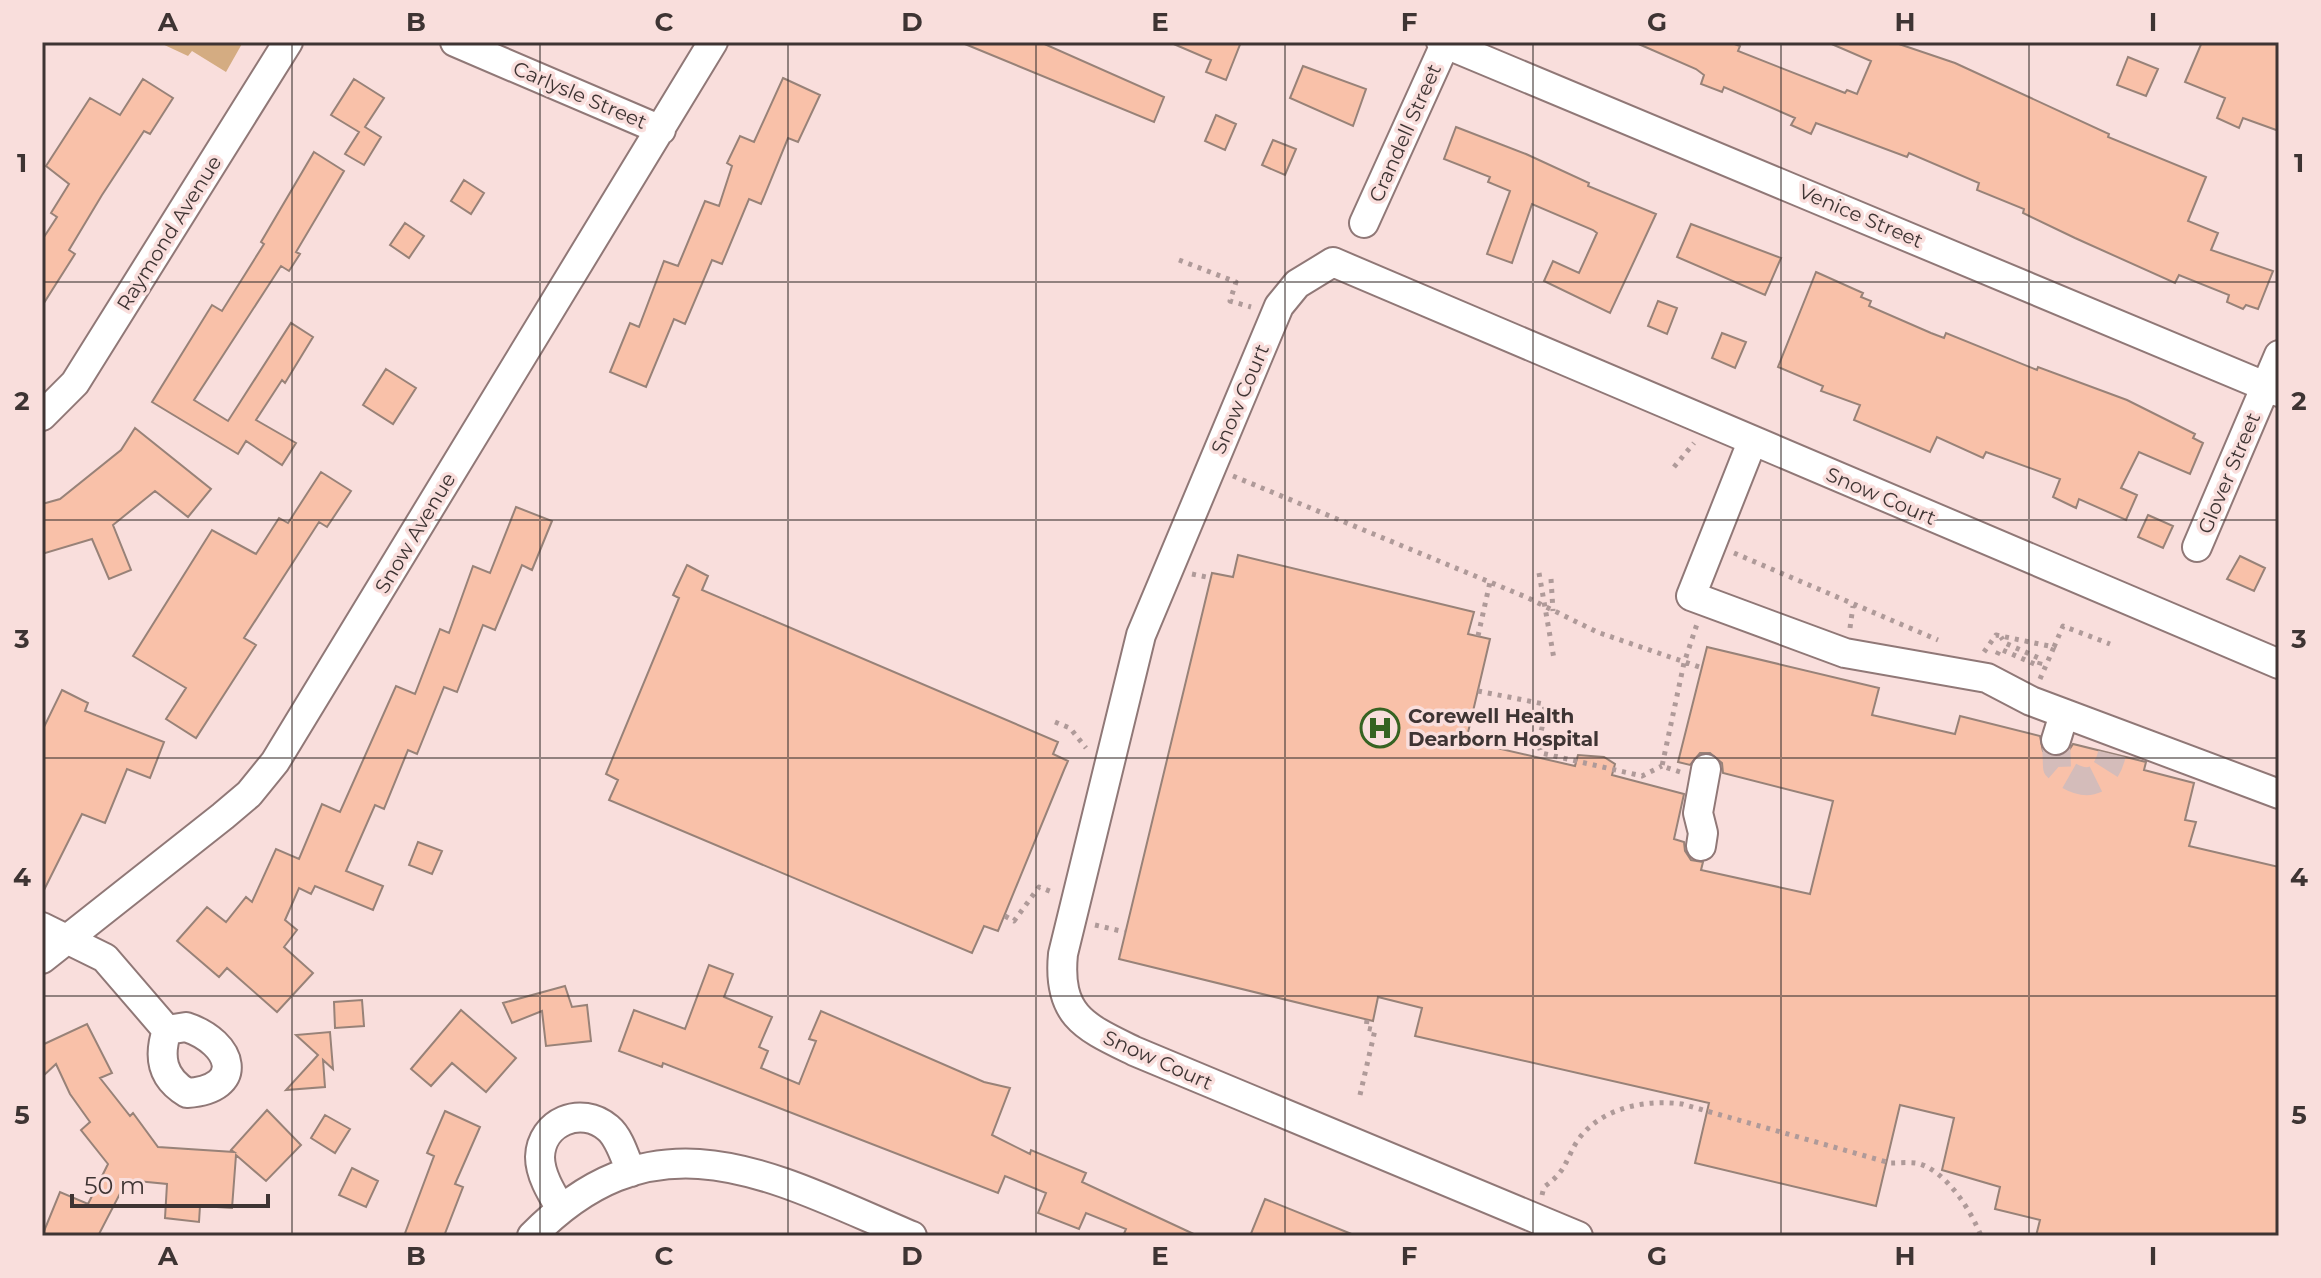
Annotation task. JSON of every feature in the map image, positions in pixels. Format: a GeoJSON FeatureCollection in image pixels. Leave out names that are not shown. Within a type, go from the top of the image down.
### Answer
{"type":"FeatureCollection","features":[{"type":"Feature","properties":{"kind":"street","name":"Raymond Avenue"},"geometry":{"type":"LineString","coordinates":[[42,416],[75,383],[288,42]]}},
{"type":"Feature","properties":{"kind":"street","name":"Carlysle Street"},"geometry":{"type":"LineString","coordinates":[[455,42],[661,130]]}},
{"type":"Feature","properties":{"kind":"street","name":"Snow Avenue"},"geometry":{"type":"LineString","coordinates":[[42,959],[54,932],[231,808],[275,762],[713,42]]}},
{"type":"Feature","properties":{"kind":"street","name":"Crandell Street"},"geometry":{"type":"LineString","coordinates":[[1364,223],[1444,43]]}},
{"type":"Feature","properties":{"kind":"street","name":"Venice Street"},"geometry":{"type":"LineString","coordinates":[[1444,43],[2273,390]]}},
{"type":"Feature","properties":{"kind":"street","name":"Snow Court"},"geometry":{"type":"LineString","coordinates":[[1578,1236],[1134,1051],[1091,1030],[1069,1008],[1062,983],[1063,954],[1141,635],[1279,306],[1297,284],[1333,262],[2279,664]]}},
{"type":"Feature","properties":{"kind":"street","name":"Glover Street"},"geometry":{"type":"LineString","coordinates":[[2197,547],[2273,390],[2279,355]]}},
{"type":"Feature","properties":{"kind":"street"},"geometry":{"type":"LineString","coordinates":[[1752,442],[1691,596],[1858,657],[1987,678],[2060,727],[2279,794]]}},
{"type":"Feature","properties":{"kind":"street"},"geometry":{"type":"LineString","coordinates":[[1701,846],[1703,833],[1698,813],[1705,774]]}},
{"type":"Feature","properties":{"kind":"street"},"geometry":{"type":"LineString","coordinates":[[54,932],[105,958],[167,1030]]}},
{"type":"Feature","properties":{"kind":"street"},"geometry":{"type":"LineString","coordinates":[[561,1209],[540,1160],[549,1129],[563,1120],[577,1117],[608,1127],[617,1138],[631,1172]]}},
{"type":"Feature","properties":{"kind":"street"},"geometry":{"type":"LineString","coordinates":[[532,1236],[561,1209],[593,1187],[631,1172],[670,1163],[709,1163],[741,1168],[912,1236]]}},
{"type":"Feature","properties":{"kind":"path"},"geometry":{"type":"LineString","coordinates":[[1179,260],[1236,282],[1230,301],[1259,310]]}},
{"type":"Feature","properties":{"kind":"path"},"geometry":{"type":"LineString","coordinates":[[1674,467],[1697,439]]}},
{"type":"Feature","properties":{"kind":"path"},"geometry":{"type":"LineString","coordinates":[[1228,474],[1490,582],[1597,632],[1702,668]]}},
{"type":"Feature","properties":{"kind":"path"},"geometry":{"type":"LineString","coordinates":[[1726,549],[1953,647]]}},
{"type":"Feature","properties":{"kind":"path"},"geometry":{"type":"LineString","coordinates":[[1539,573],[1554,659]]}},
{"type":"Feature","properties":{"kind":"path"},"geometry":{"type":"LineString","coordinates":[[1551,579],[1553,611]]}},
{"type":"Feature","properties":{"kind":"path"},"geometry":{"type":"LineString","coordinates":[[1478,636],[1490,582]]}},
{"type":"Feature","properties":{"kind":"path"},"geometry":{"type":"LineString","coordinates":[[1662,766],[1684,663],[1700,617]]}},
{"type":"Feature","properties":{"kind":"path"},"geometry":{"type":"LineString","coordinates":[[2027,678],[2038,683],[2063,626],[2110,644]]}},
{"type":"Feature","properties":{"kind":"path"},"geometry":{"type":"LineString","coordinates":[[1982,658],[1993,637],[2054,647]]}},
{"type":"Feature","properties":{"kind":"path"},"geometry":{"type":"LineString","coordinates":[[1994,663],[2000,649],[2039,666],[2041,659],[2005,643],[2001,637]]}},
{"type":"Feature","properties":{"kind":"path"},"geometry":{"type":"LineString","coordinates":[[1478,691],[1544,704],[1538,744],[1541,753],[1642,776],[1662,766],[1705,774]]}},
{"type":"Feature","properties":{"kind":"path"},"geometry":{"type":"LineString","coordinates":[[1055,722],[1070,728],[1095,757]]}},
{"type":"Feature","properties":{"kind":"path"},"geometry":{"type":"LineString","coordinates":[[1005,916],[1014,921],[1039,887],[1060,895]]}},
{"type":"Feature","properties":{"kind":"path"},"geometry":{"type":"LineString","coordinates":[[1090,924],[1125,932]]}},
{"type":"Feature","properties":{"kind":"path"},"geometry":{"type":"LineString","coordinates":[[1360,1095],[1375,1030],[1366,1028],[1367,1020]]}},
{"type":"Feature","properties":{"kind":"path"},"geometry":{"type":"LineString","coordinates":[[1544,1187],[1563,1173],[1577,1142],[1607,1114],[1656,1101],[1682,1104],[1890,1163],[1916,1163],[1937,1174],[1973,1214],[1981,1236]]}},
{"type":"Feature","properties":{"kind":"shaded area"},"geometry":{"type":"Polygon","coordinates":[[[158,42],[243,42],[226,72],[192,51],[188,56],[158,42]]]}},
{"type":"Feature","properties":{"kind":"building"},"geometry":{"type":"Polygon","coordinates":[[[960,42],[1040,42],[1164,97],[1154,122],[960,42]]]}},
{"type":"Feature","properties":{"kind":"building"},"geometry":{"type":"Polygon","coordinates":[[[1169,42],[1241,42],[1226,80],[1206,72],[1211,60],[1169,42]]]}},
{"type":"Feature","properties":{"kind":"building"},"geometry":{"type":"Polygon","coordinates":[[[1634,42],[1729,42],[1740,46],[1738,51],[1845,93],[1847,90],[1857,94],[1871,61],[1827,42],[1893,42],[1955,63],[2109,134],[2108,137],[2206,177],[2188,221],[2218,233],[2211,250],[2273,271],[2258,309],[2246,305],[2243,309],[2227,302],[2229,295],[2179,275],[2175,283],[2075,238],[2023,213],[2024,209],[1977,190],[1979,183],[1909,153],[1907,157],[1816,123],[1811,134],[1791,125],[1795,118],[1724,87],[1722,92],[1701,84],[1704,75],[1696,69],[1634,42]]]}},
{"type":"Feature","properties":{"kind":"building"},"geometry":{"type":"Polygon","coordinates":[[[2202,42],[2279,42],[2279,131],[2243,118],[2239,128],[2217,118],[2225,98],[2185,82],[2202,42]]]}},
{"type":"Feature","properties":{"kind":"building"},"geometry":{"type":"Polygon","coordinates":[[[2128,57],[2158,69],[2146,96],[2117,85],[2128,57]]]}},
{"type":"Feature","properties":{"kind":"building"},"geometry":{"type":"Polygon","coordinates":[[[1303,66],[1366,89],[1353,126],[1290,98],[1303,66]]]}},
{"type":"Feature","properties":{"kind":"building"},"geometry":{"type":"Polygon","coordinates":[[[783,78],[820,95],[798,142],[788,138],[761,204],[749,199],[722,264],[712,260],[685,324],[674,319],[646,387],[610,372],[630,323],[639,327],[664,261],[678,266],[705,201],[719,206],[732,166],[727,163],[740,136],[754,142],[783,78]]]}},
{"type":"Feature","properties":{"kind":"building"},"geometry":{"type":"Polygon","coordinates":[[[143,79],[173,98],[150,134],[144,131],[102,195],[69,250],[75,254],[42,306],[42,240],[57,217],[51,213],[69,184],[46,166],[90,98],[120,115],[143,79]]]}},
{"type":"Feature","properties":{"kind":"building"},"geometry":{"type":"Polygon","coordinates":[[[354,79],[384,98],[365,127],[381,137],[364,165],[345,154],[359,132],[331,115],[354,79]]]}},
{"type":"Feature","properties":{"kind":"building"},"geometry":{"type":"Polygon","coordinates":[[[1216,115],[1236,124],[1225,150],[1205,141],[1216,115]]]}},
{"type":"Feature","properties":{"kind":"building"},"geometry":{"type":"Polygon","coordinates":[[[1456,127],[1526,154],[1589,183],[1588,186],[1656,214],[1610,313],[1544,281],[1553,261],[1579,273],[1597,233],[1593,230],[1532,204],[1512,263],[1487,254],[1510,191],[1488,182],[1490,177],[1444,159],[1456,127]]]}},
{"type":"Feature","properties":{"kind":"building"},"geometry":{"type":"Polygon","coordinates":[[[1273,140],[1296,149],[1285,175],[1262,165],[1273,140]]]}},
{"type":"Feature","properties":{"kind":"building"},"geometry":{"type":"Polygon","coordinates":[[[314,152],[344,171],[296,252],[300,254],[289,271],[281,266],[194,400],[228,421],[291,323],[313,337],[285,383],[282,380],[256,420],[296,443],[282,465],[246,441],[238,454],[152,402],[212,305],[222,311],[264,244],[261,242],[314,152]]]}},
{"type":"Feature","properties":{"kind":"building"},"geometry":{"type":"Polygon","coordinates":[[[464,180],[484,193],[471,214],[451,201],[464,180]]]}},
{"type":"Feature","properties":{"kind":"building"},"geometry":{"type":"Polygon","coordinates":[[[405,223],[424,236],[409,258],[390,245],[405,223]]]}},
{"type":"Feature","properties":{"kind":"building"},"geometry":{"type":"Polygon","coordinates":[[[1691,224],[1781,258],[1765,295],[1677,257],[1691,224]]]}},
{"type":"Feature","properties":{"kind":"building"},"geometry":{"type":"Polygon","coordinates":[[[1816,272],[1863,293],[1861,297],[1871,301],[1869,306],[1931,333],[1944,338],[1946,333],[2037,370],[2038,367],[2127,400],[2195,434],[2193,438],[2203,443],[2190,474],[2139,452],[2121,488],[2137,495],[2126,520],[2079,499],[2076,508],[2053,497],[2060,479],[1986,452],[1983,458],[1937,437],[1930,452],[1854,420],[1860,405],[1821,391],[1823,386],[1778,367],[1816,272]]]}},
{"type":"Feature","properties":{"kind":"building"},"geometry":{"type":"Polygon","coordinates":[[[1658,301],[1677,308],[1667,334],[1648,326],[1658,301]]]}},
{"type":"Feature","properties":{"kind":"building"},"geometry":{"type":"Polygon","coordinates":[[[1722,333],[1746,342],[1735,368],[1712,358],[1722,333]]]}},
{"type":"Feature","properties":{"kind":"building"},"geometry":{"type":"Polygon","coordinates":[[[386,369],[416,388],[393,424],[363,405],[386,369]]]}},
{"type":"Feature","properties":{"kind":"building"},"geometry":{"type":"Polygon","coordinates":[[[135,428],[211,489],[188,517],[155,491],[113,525],[131,570],[109,579],[92,539],[42,554],[42,504],[60,499],[121,450],[135,428]]]}},
{"type":"Feature","properties":{"kind":"building"},"geometry":{"type":"Polygon","coordinates":[[[321,472],[351,491],[327,527],[319,522],[244,638],[256,645],[196,738],[166,719],[186,688],[133,656],[212,530],[256,554],[279,518],[288,523],[321,472]]]}},
{"type":"Feature","properties":{"kind":"building"},"geometry":{"type":"Polygon","coordinates":[[[516,507],[552,521],[532,570],[522,565],[495,630],[483,625],[457,692],[444,687],[417,754],[408,750],[384,809],[375,805],[346,871],[383,886],[373,910],[315,886],[311,894],[299,888],[285,920],[297,930],[284,947],[313,973],[277,1012],[227,968],[219,977],[177,941],[207,907],[226,922],[246,897],[252,902],[276,849],[299,859],[322,804],[340,812],[396,686],[415,694],[440,629],[449,633],[473,566],[490,573],[516,507]]]}},
{"type":"Feature","properties":{"kind":"building"},"geometry":{"type":"Polygon","coordinates":[[[2148,515],[2173,526],[2163,548],[2138,537],[2148,515]]]}},
{"type":"Feature","properties":{"kind":"building"},"geometry":{"type":"Polygon","coordinates":[[[1238,555],[1474,612],[1468,634],[1490,639],[1466,741],[1575,766],[1578,755],[1604,757],[1615,764],[1612,775],[1684,794],[1674,839],[1684,842],[1691,860],[1703,862],[1701,870],[1810,894],[1833,801],[1723,773],[1722,763],[1710,753],[1700,753],[1690,765],[1678,762],[1707,647],[1879,688],[1872,715],[1955,734],[1960,716],[2040,736],[2043,751],[2052,756],[2067,753],[2073,744],[2146,762],[2144,770],[2194,783],[2185,820],[2196,822],[2189,846],[2279,867],[2279,1236],[2036,1236],[2040,1220],[1995,1209],[2000,1187],[1942,1170],[1954,1118],[1900,1105],[1876,1206],[1695,1163],[1709,1103],[1415,1036],[1422,1008],[1378,997],[1373,1021],[1119,959],[1212,573],[1233,577],[1238,555]]]}},
{"type":"Feature","properties":{"kind":"building"},"geometry":{"type":"Polygon","coordinates":[[[2240,556],[2265,568],[2254,591],[2227,579],[2240,556]]]}},
{"type":"Feature","properties":{"kind":"building"},"geometry":{"type":"Polygon","coordinates":[[[687,565],[708,576],[702,590],[1058,742],[1053,754],[1068,761],[998,931],[984,926],[972,953],[609,800],[618,780],[606,774],[679,598],[673,595],[687,565]]]}},
{"type":"Feature","properties":{"kind":"building"},"geometry":{"type":"Polygon","coordinates":[[[62,690],[88,703],[85,711],[164,742],[150,778],[127,769],[105,823],[82,814],[42,894],[42,731],[62,690]]]}},
{"type":"Feature","properties":{"kind":"building"},"geometry":{"type":"Polygon","coordinates":[[[418,842],[442,851],[432,874],[409,865],[418,842]]]}},
{"type":"Feature","properties":{"kind":"building"},"geometry":{"type":"Polygon","coordinates":[[[709,965],[733,974],[724,997],[772,1017],[759,1047],[768,1051],[761,1068],[799,1084],[816,1041],[809,1039],[821,1011],[984,1082],[1010,1088],[992,1135],[1030,1154],[1031,1150],[1086,1173],[1082,1182],[1198,1236],[1123,1236],[1126,1229],[1086,1213],[1079,1229],[1038,1213],[1046,1193],[1005,1176],[998,1193],[663,1063],[662,1067],[619,1051],[634,1010],[685,1029],[709,965]]]}},
{"type":"Feature","properties":{"kind":"building"},"geometry":{"type":"Polygon","coordinates":[[[565,986],[572,1007],[587,1005],[591,1041],[546,1046],[542,1011],[512,1023],[503,1003],[565,986]]]}},
{"type":"Feature","properties":{"kind":"building"},"geometry":{"type":"Polygon","coordinates":[[[362,1000],[364,1026],[335,1028],[334,1002],[362,1000]]]}},
{"type":"Feature","properties":{"kind":"building"},"geometry":{"type":"Polygon","coordinates":[[[461,1010],[516,1058],[486,1092],[452,1063],[431,1086],[411,1069],[461,1010]]]}},
{"type":"Feature","properties":{"kind":"building"},"geometry":{"type":"Polygon","coordinates":[[[87,1024],[112,1073],[100,1078],[130,1116],[133,1113],[158,1147],[234,1152],[231,1150],[267,1110],[301,1145],[266,1181],[236,1155],[232,1208],[200,1206],[199,1222],[165,1218],[167,1184],[127,1180],[98,1236],[42,1236],[60,1192],[88,1204],[108,1164],[81,1130],[90,1122],[70,1094],[56,1064],[42,1077],[42,1045],[87,1024]]]}},
{"type":"Feature","properties":{"kind":"building"},"geometry":{"type":"Polygon","coordinates":[[[330,1032],[333,1069],[323,1060],[325,1087],[286,1090],[318,1055],[296,1035],[330,1032]]]}},
{"type":"Feature","properties":{"kind":"building"},"geometry":{"type":"Polygon","coordinates":[[[445,1111],[480,1127],[455,1184],[463,1187],[444,1236],[404,1236],[434,1156],[427,1153],[445,1111]]]}},
{"type":"Feature","properties":{"kind":"building"},"geometry":{"type":"Polygon","coordinates":[[[325,1115],[350,1129],[335,1153],[311,1138],[325,1115]]]}},
{"type":"Feature","properties":{"kind":"building"},"geometry":{"type":"Polygon","coordinates":[[[352,1168],[378,1181],[366,1207],[339,1195],[352,1168]]]}},
{"type":"Feature","properties":{"kind":"building"},"geometry":{"type":"Polygon","coordinates":[[[1265,1199],[1354,1235],[1354,1236],[1250,1236],[1265,1199]]]}},
{"type":"Feature","properties":{"kind":"tunnel"},"geometry":{"type":"LineString","coordinates":[[2056,740],[2057,767],[2083,781],[2090,781],[2103,773],[2112,754]]}},
{"type":"Feature","properties":{"kind":"place","name":"Corewell Health Dearborn Hospital"},"geometry":{"type":"Point","coordinates":[1380,728]}}]}
